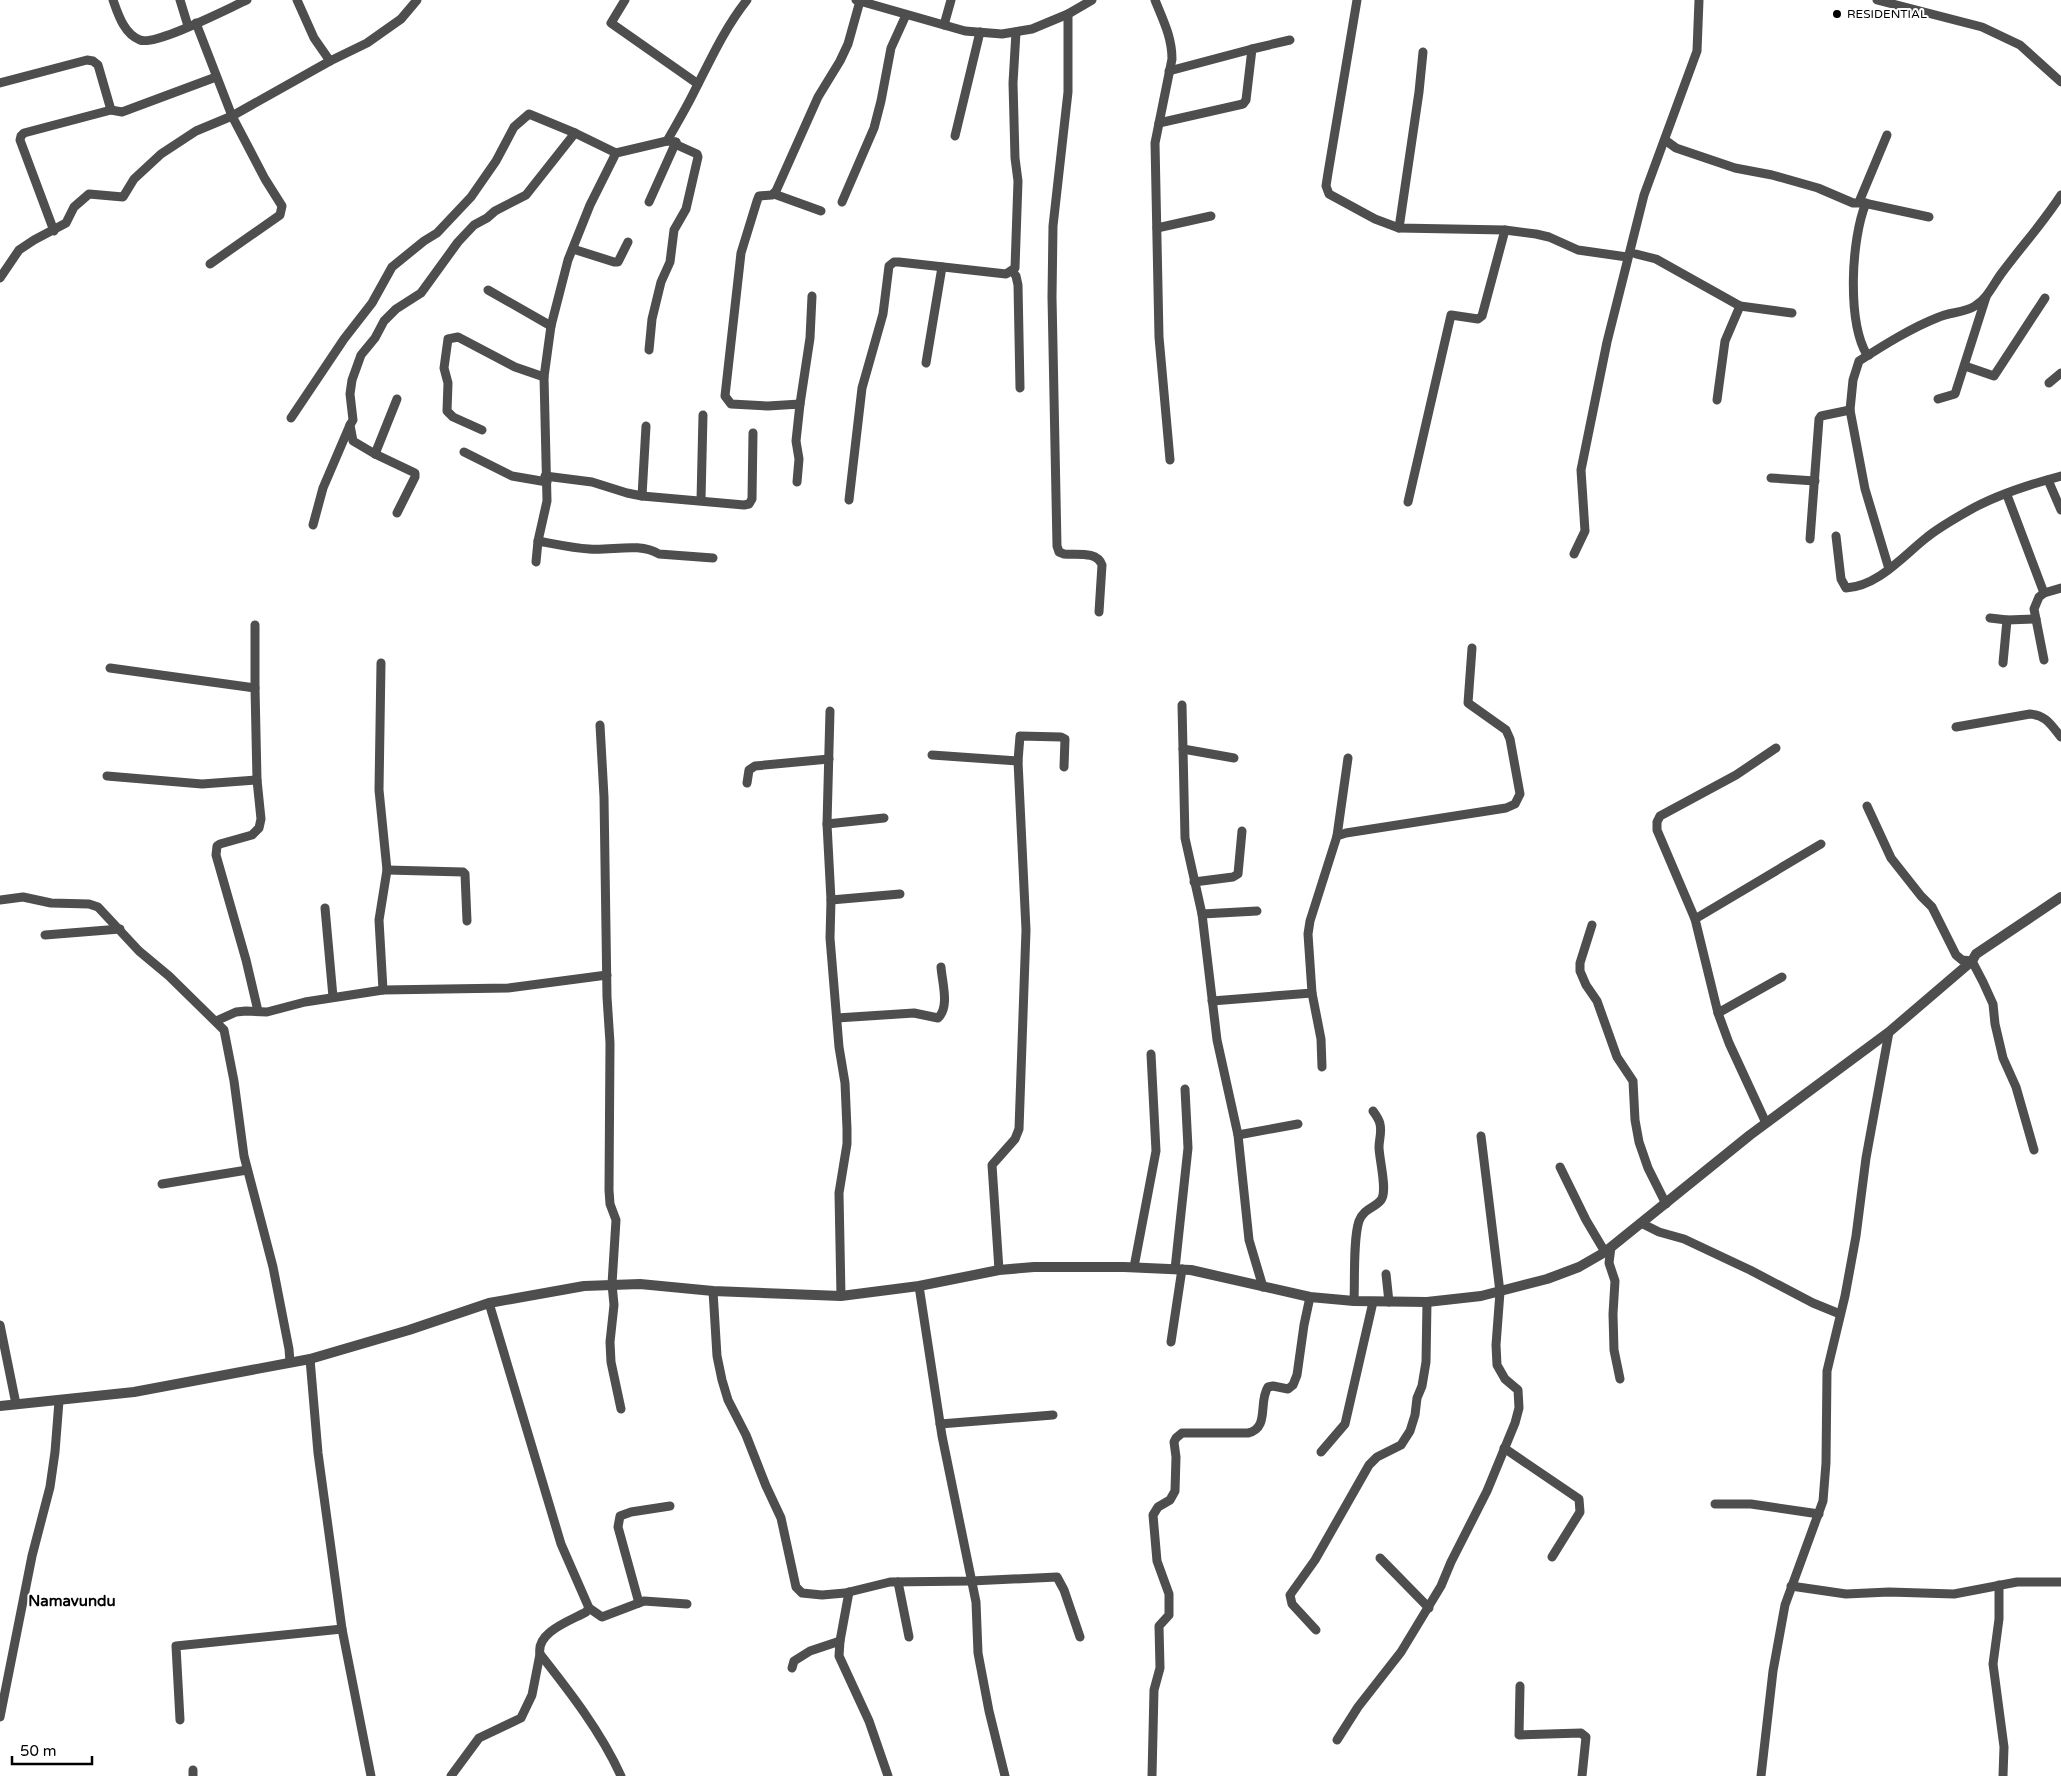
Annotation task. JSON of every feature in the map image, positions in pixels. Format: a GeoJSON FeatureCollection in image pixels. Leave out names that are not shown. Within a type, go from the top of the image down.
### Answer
{"type":"FeatureCollection","features":[{"type":"Feature","properties":{"kind":"street"},"geometry":{"type":"LineString","coordinates":[[113,0],[120,20],[130,33],[140,40],[154,40],[247,0]]}},
{"type":"Feature","properties":{"kind":"street"},"geometry":{"type":"LineString","coordinates":[[180,0],[232,116],[265,179],[280,200],[282,210],[280,215],[250,238],[210,264]]}},
{"type":"Feature","properties":{"kind":"street"},"geometry":{"type":"LineString","coordinates":[[297,0],[314,38],[330,62]]}},
{"type":"Feature","properties":{"kind":"street"},"geometry":{"type":"LineString","coordinates":[[0,278],[26,244],[54,231],[66,223],[74,207],[89,194],[123,198],[134,179],[161,154],[196,132],[232,116],[367,43],[401,19],[417,0]]}},
{"type":"Feature","properties":{"kind":"street"},"geometry":{"type":"LineString","coordinates":[[625,0],[611,23],[698,84]]}},
{"type":"Feature","properties":{"kind":"street"},"geometry":{"type":"LineString","coordinates":[[649,202],[671,142],[719,40],[747,0]]}},
{"type":"Feature","properties":{"kind":"street"},"geometry":{"type":"LineString","coordinates":[[774,194],[818,97],[844,53],[858,0],[874,3],[906,15],[966,31],[1002,34],[1032,28],[1068,14],[1092,0]]}},
{"type":"Feature","properties":{"kind":"street"},"geometry":{"type":"LineString","coordinates":[[944,25],[951,0]]}},
{"type":"Feature","properties":{"kind":"street"},"geometry":{"type":"LineString","coordinates":[[1155,0],[1171,43],[1172,59],[1155,143],[1159,337],[1170,460]]}},
{"type":"Feature","properties":{"kind":"street"},"geometry":{"type":"LineString","coordinates":[[1357,0],[1326,186],[1329,194],[1375,220],[1399,228],[1505,230],[1549,237],[1578,250],[1656,259],[1740,306],[1792,313]]}},
{"type":"Feature","properties":{"kind":"street"},"geometry":{"type":"LineString","coordinates":[[1574,554],[1585,531],[1581,470],[1595,396],[1632,256],[1644,195],[1697,51],[1699,0]]}},
{"type":"Feature","properties":{"kind":"street"},"geometry":{"type":"LineString","coordinates":[[1877,0],[1982,27],[2020,45],[2061,82]]}},
{"type":"Feature","properties":{"kind":"street"},"geometry":{"type":"LineString","coordinates":[[1068,14],[1068,92],[1053,226],[1052,297],[1057,546],[1059,552],[1064,554],[1095,556],[1100,560],[1102,565],[1099,612]]}},
{"type":"Feature","properties":{"kind":"street"},"geometry":{"type":"LineString","coordinates":[[842,202],[874,128],[892,48],[906,15]]}},
{"type":"Feature","properties":{"kind":"street"},"geometry":{"type":"LineString","coordinates":[[955,136],[980,32]]}},
{"type":"Feature","properties":{"kind":"street"},"geometry":{"type":"LineString","coordinates":[[849,500],[862,388],[882,314],[889,266],[894,262],[1006,274],[1012,271],[1016,264],[1018,181],[1015,158],[1013,83],[1016,32]]}},
{"type":"Feature","properties":{"kind":"street"},"geometry":{"type":"LineString","coordinates":[[1169,71],[1290,40]]}},
{"type":"Feature","properties":{"kind":"street"},"geometry":{"type":"LineString","coordinates":[[1159,123],[1243,104],[1246,100],[1252,49]]}},
{"type":"Feature","properties":{"kind":"street"},"geometry":{"type":"LineString","coordinates":[[1399,228],[1423,52]]}},
{"type":"Feature","properties":{"kind":"street"},"geometry":{"type":"LineString","coordinates":[[0,84],[87,60],[94,61],[98,65],[112,110]]}},
{"type":"Feature","properties":{"kind":"street"},"geometry":{"type":"LineString","coordinates":[[54,231],[20,140],[24,133],[112,110],[122,112],[216,77]]}},
{"type":"Feature","properties":{"kind":"street"},"geometry":{"type":"LineString","coordinates":[[291,418],[344,339],[372,303],[392,267],[437,233],[471,197],[496,161],[514,127],[528,114],[575,133],[616,153],[671,142],[697,154],[698,162],[686,209],[674,230],[670,262],[661,282],[652,319],[649,350]]}},
{"type":"Feature","properties":{"kind":"street"},"geometry":{"type":"LineString","coordinates":[[313,525],[323,488],[350,425],[354,420],[350,394],[352,380],[361,355],[375,338],[384,321],[396,309],[421,293],[458,242],[474,225],[487,218],[495,210],[526,195],[575,133]]}},
{"type":"Feature","properties":{"kind":"street"},"geometry":{"type":"LineString","coordinates":[[1869,355],[1867,355],[1861,345],[1854,306],[1855,240],[1862,203],[1887,135]]}},
{"type":"Feature","properties":{"kind":"street"},"geometry":{"type":"LineString","coordinates":[[1665,140],[1676,148],[1735,168],[1772,175],[1818,188],[1853,203],[1862,203],[1929,217]]}},
{"type":"Feature","properties":{"kind":"street"},"geometry":{"type":"LineString","coordinates":[[536,562],[538,541],[547,501],[544,377],[552,326],[568,260],[590,205],[616,153]]}},
{"type":"Feature","properties":{"kind":"street"},"geometry":{"type":"LineString","coordinates":[[800,404],[768,406],[731,404],[725,396],[742,253],[746,234],[759,196],[774,194],[821,211]]}},
{"type":"Feature","properties":{"kind":"street"},"geometry":{"type":"LineString","coordinates":[[1938,399],[1955,394],[1986,297],[2001,274],[2038,229],[2061,195]]}},
{"type":"Feature","properties":{"kind":"street"},"geometry":{"type":"LineString","coordinates":[[1157,228],[1211,216]]}},
{"type":"Feature","properties":{"kind":"street"},"geometry":{"type":"LineString","coordinates":[[1408,502],[1451,315],[1478,319],[1482,316],[1505,230]]}},
{"type":"Feature","properties":{"kind":"street"},"geometry":{"type":"LineString","coordinates":[[573,249],[618,262],[628,242]]}},
{"type":"Feature","properties":{"kind":"street"},"geometry":{"type":"LineString","coordinates":[[926,363],[942,266]]}},
{"type":"Feature","properties":{"kind":"street"},"geometry":{"type":"LineString","coordinates":[[1012,271],[1016,276],[1018,285],[1020,388]]}},
{"type":"Feature","properties":{"kind":"street"},"geometry":{"type":"LineString","coordinates":[[488,290],[552,326]]}},
{"type":"Feature","properties":{"kind":"street"},"geometry":{"type":"LineString","coordinates":[[797,482],[799,459],[796,441],[810,338],[812,296]]}},
{"type":"Feature","properties":{"kind":"street"},"geometry":{"type":"LineString","coordinates":[[1889,569],[1865,489],[1850,410],[1853,380],[1859,361],[1939,316],[1969,310],[1986,297]]}},
{"type":"Feature","properties":{"kind":"street"},"geometry":{"type":"LineString","coordinates":[[1965,366],[1994,376],[2045,298]]}},
{"type":"Feature","properties":{"kind":"street"},"geometry":{"type":"LineString","coordinates":[[1717,400],[1725,341],[1740,306]]}},
{"type":"Feature","properties":{"kind":"street"},"geometry":{"type":"LineString","coordinates":[[482,430],[453,417],[447,410],[448,383],[444,368],[448,340],[458,337],[515,367],[544,377]]}},
{"type":"Feature","properties":{"kind":"street"},"geometry":{"type":"LineString","coordinates":[[2049,382],[2061,373]]}},
{"type":"Feature","properties":{"kind":"street"},"geometry":{"type":"LineString","coordinates":[[375,454],[397,399]]}},
{"type":"Feature","properties":{"kind":"street"},"geometry":{"type":"LineString","coordinates":[[1810,539],[1820,416],[1850,410]]}},
{"type":"Feature","properties":{"kind":"street"},"geometry":{"type":"LineString","coordinates":[[701,500],[703,415]]}},
{"type":"Feature","properties":{"kind":"street"},"geometry":{"type":"LineString","coordinates":[[350,425],[353,442],[415,472],[415,477],[397,513]]}},
{"type":"Feature","properties":{"kind":"street"},"geometry":{"type":"LineString","coordinates":[[642,496],[646,426]]}},
{"type":"Feature","properties":{"kind":"street"},"geometry":{"type":"LineString","coordinates":[[464,452],[512,476],[592,482],[627,494],[744,505],[749,504],[752,500],[753,433]]}},
{"type":"Feature","properties":{"kind":"street"},"geometry":{"type":"LineString","coordinates":[[1836,536],[1841,579],[1846,588],[1859,587],[1889,569],[1927,537],[1960,516],[2007,495],[2061,476]]}},
{"type":"Feature","properties":{"kind":"street"},"geometry":{"type":"LineString","coordinates":[[1771,478],[1815,481]]}},
{"type":"Feature","properties":{"kind":"street"},"geometry":{"type":"LineString","coordinates":[[2048,480],[2061,510]]}},
{"type":"Feature","properties":{"kind":"street"},"geometry":{"type":"LineString","coordinates":[[2007,495],[2044,593]]}},
{"type":"Feature","properties":{"kind":"street"},"geometry":{"type":"LineString","coordinates":[[538,541],[590,549],[642,548],[659,554],[713,558]]}},
{"type":"Feature","properties":{"kind":"street"},"geometry":{"type":"LineString","coordinates":[[2044,660],[2034,609],[2035,603],[2038,597],[2044,593],[2061,588]]}},
{"type":"Feature","properties":{"kind":"street"},"geometry":{"type":"LineString","coordinates":[[1990,618],[2007,620],[2036,619]]}},
{"type":"Feature","properties":{"kind":"street"},"geometry":{"type":"LineString","coordinates":[[2003,662],[2007,620]]}},
{"type":"Feature","properties":{"kind":"street"},"geometry":{"type":"LineString","coordinates":[[255,625],[257,780],[261,820],[259,828],[252,835],[217,846],[216,855],[246,960],[258,1012]]}},
{"type":"Feature","properties":{"kind":"street"},"geometry":{"type":"LineString","coordinates":[[1337,836],[1346,832],[1506,808],[1515,804],[1520,794],[1510,739],[1506,730],[1468,703],[1472,648]]}},
{"type":"Feature","properties":{"kind":"street"},"geometry":{"type":"LineString","coordinates":[[381,663],[379,790],[387,870],[379,920],[383,990]]}},
{"type":"Feature","properties":{"kind":"street"},"geometry":{"type":"LineString","coordinates":[[110,668],[255,688]]}},
{"type":"Feature","properties":{"kind":"street"},"geometry":{"type":"LineString","coordinates":[[1182,705],[1185,838],[1202,914],[1217,1040],[1238,1135],[1248,1232],[1262,1287]]}},
{"type":"Feature","properties":{"kind":"street"},"geometry":{"type":"LineString","coordinates":[[830,711],[827,824],[831,900],[830,938],[839,1047],[845,1083],[847,1129],[847,1144],[840,1193],[841,1296]]}},
{"type":"Feature","properties":{"kind":"street"},"geometry":{"type":"LineString","coordinates":[[1956,728],[2030,714],[2046,718],[2061,737]]}},
{"type":"Feature","properties":{"kind":"street"},"geometry":{"type":"LineString","coordinates":[[600,725],[604,798],[610,1052],[609,1190],[610,1204],[616,1220],[612,1284],[614,1305],[610,1342],[611,1362],[621,1408]]}},
{"type":"Feature","properties":{"kind":"street"},"geometry":{"type":"LineString","coordinates":[[999,1270],[992,1165],[1015,1139],[1019,1129],[1026,930],[1018,761],[1020,736],[1061,737],[1065,739],[1064,766]]}},
{"type":"Feature","properties":{"kind":"street"},"geometry":{"type":"LineString","coordinates":[[1766,1123],[1729,1043],[1718,1013],[1695,919],[1657,830],[1657,822],[1660,816],[1736,775],[1776,748]]}},
{"type":"Feature","properties":{"kind":"street"},"geometry":{"type":"LineString","coordinates":[[1183,749],[1234,758]]}},
{"type":"Feature","properties":{"kind":"street"},"geometry":{"type":"LineString","coordinates":[[932,756],[1018,761]]}},
{"type":"Feature","properties":{"kind":"street"},"geometry":{"type":"LineString","coordinates":[[1322,1067],[1321,1039],[1312,993],[1308,934],[1310,921],[1337,836],[1348,758]]}},
{"type":"Feature","properties":{"kind":"street"},"geometry":{"type":"LineString","coordinates":[[747,783],[749,770],[755,766],[829,759]]}},
{"type":"Feature","properties":{"kind":"street"},"geometry":{"type":"LineString","coordinates":[[107,776],[202,784],[257,780]]}},
{"type":"Feature","properties":{"kind":"street"},"geometry":{"type":"LineString","coordinates":[[1867,806],[1891,858],[1932,907],[1956,955],[1962,960],[1972,961]]}},
{"type":"Feature","properties":{"kind":"street"},"geometry":{"type":"LineString","coordinates":[[827,824],[884,818]]}},
{"type":"Feature","properties":{"kind":"street"},"geometry":{"type":"LineString","coordinates":[[1194,882],[1233,877],[1238,874],[1242,831]]}},
{"type":"Feature","properties":{"kind":"street"},"geometry":{"type":"LineString","coordinates":[[1695,919],[1821,844]]}},
{"type":"Feature","properties":{"kind":"street"},"geometry":{"type":"LineString","coordinates":[[387,870],[463,872],[465,874],[467,921]]}},
{"type":"Feature","properties":{"kind":"street"},"geometry":{"type":"LineString","coordinates":[[831,900],[900,894]]}},
{"type":"Feature","properties":{"kind":"street"},"geometry":{"type":"LineString","coordinates":[[0,900],[23,897],[51,903],[88,904],[98,908],[139,951],[224,1030],[247,1170],[273,1267],[290,1362]]}},
{"type":"Feature","properties":{"kind":"street"},"geometry":{"type":"LineString","coordinates":[[0,1406],[134,1392],[310,1359],[409,1330],[488,1303],[584,1286],[640,1284],[714,1291],[841,1296],[919,1286],[999,1270],[1034,1267],[1134,1267],[1178,1269],[1310,1297],[1354,1301],[1428,1302],[1500,1292],[1567,1272],[1588,1262],[1608,1249],[1766,1123],[1889,1032],[1972,961],[1976,954],[2061,897]]}},
{"type":"Feature","properties":{"kind":"street"},"geometry":{"type":"LineString","coordinates":[[325,908],[333,997]]}},
{"type":"Feature","properties":{"kind":"street"},"geometry":{"type":"LineString","coordinates":[[1202,914],[1257,911]]}},
{"type":"Feature","properties":{"kind":"street"},"geometry":{"type":"LineString","coordinates":[[1592,925],[1580,963],[1580,971],[1586,985],[1597,1001],[1617,1057],[1633,1081],[1639,1142],[1666,1204]]}},
{"type":"Feature","properties":{"kind":"street"},"geometry":{"type":"LineString","coordinates":[[45,935],[120,929]]}},
{"type":"Feature","properties":{"kind":"street"},"geometry":{"type":"LineString","coordinates":[[1972,961],[1993,1004],[1995,1024],[2003,1058],[2016,1087],[2034,1150]]}},
{"type":"Feature","properties":{"kind":"street"},"geometry":{"type":"LineString","coordinates":[[837,1018],[914,1013],[938,1018],[943,1013],[944,1006],[941,967]]}},
{"type":"Feature","properties":{"kind":"street"},"geometry":{"type":"LineString","coordinates":[[216,1021],[236,1012],[267,1012],[305,1002],[383,990],[508,988],[607,975]]}},
{"type":"Feature","properties":{"kind":"street"},"geometry":{"type":"LineString","coordinates":[[1718,1013],[1782,977]]}},
{"type":"Feature","properties":{"kind":"street"},"geometry":{"type":"LineString","coordinates":[[1212,1001],[1312,993]]}},
{"type":"Feature","properties":{"kind":"street"},"geometry":{"type":"LineString","coordinates":[[1761,1776],[1773,1671],[1781,1622],[1791,1586],[1819,1514],[1826,1480],[1827,1371],[1856,1236],[1866,1158],[1889,1032]]}},
{"type":"Feature","properties":{"kind":"street"},"geometry":{"type":"LineString","coordinates":[[1134,1267],[1156,1151],[1151,1054]]}},
{"type":"Feature","properties":{"kind":"street"},"geometry":{"type":"LineString","coordinates":[[1171,1342],[1188,1148],[1185,1089]]}},
{"type":"Feature","properties":{"kind":"street"},"geometry":{"type":"LineString","coordinates":[[1354,1301],[1359,1220],[1366,1210],[1379,1202],[1383,1196],[1379,1149],[1381,1129],[1378,1117],[1373,1111]]}},
{"type":"Feature","properties":{"kind":"street"},"geometry":{"type":"LineString","coordinates":[[1238,1135],[1298,1124]]}},
{"type":"Feature","properties":{"kind":"street"},"geometry":{"type":"LineString","coordinates":[[1337,1740],[1358,1707],[1401,1652],[1430,1608],[1487,1491],[1517,1416],[1520,1395],[1516,1387],[1505,1379],[1497,1365],[1496,1345],[1500,1292],[1481,1136]]}},
{"type":"Feature","properties":{"kind":"street"},"geometry":{"type":"LineString","coordinates":[[1560,1167],[1586,1220],[1608,1249],[1609,1263],[1615,1281],[1613,1314],[1614,1350],[1620,1379]]}},
{"type":"Feature","properties":{"kind":"street"},"geometry":{"type":"LineString","coordinates":[[162,1184],[247,1170]]}},
{"type":"Feature","properties":{"kind":"street"},"geometry":{"type":"LineString","coordinates":[[1641,1223],[1659,1232],[1689,1241],[1813,1303],[1840,1314]]}},
{"type":"Feature","properties":{"kind":"street"},"geometry":{"type":"LineString","coordinates":[[1386,1274],[1389,1302]]}},
{"type":"Feature","properties":{"kind":"street"},"geometry":{"type":"LineString","coordinates":[[919,1286],[940,1424],[976,1602],[978,1653],[1005,1776]]}},
{"type":"Feature","properties":{"kind":"street"},"geometry":{"type":"LineString","coordinates":[[714,1291],[717,1356],[722,1380],[728,1400],[746,1434],[766,1486],[781,1518],[796,1587],[802,1593],[822,1595],[849,1592],[890,1582],[1057,1577],[1064,1590],[1080,1637]]}},
{"type":"Feature","properties":{"kind":"street"},"geometry":{"type":"LineString","coordinates":[[1152,1776],[1154,1690],[1160,1668],[1159,1626],[1169,1615],[1169,1594],[1158,1561],[1153,1519],[1158,1508],[1170,1500],[1175,1492],[1176,1457],[1174,1442],[1182,1433],[1248,1433],[1260,1425],[1262,1422],[1262,1399],[1268,1387],[1288,1389],[1296,1381],[1310,1297]]}},
{"type":"Feature","properties":{"kind":"street"},"geometry":{"type":"LineString","coordinates":[[1321,1452],[1346,1424],[1373,1302]]}},
{"type":"Feature","properties":{"kind":"street"},"geometry":{"type":"LineString","coordinates":[[1316,1630],[1292,1604],[1290,1595],[1316,1560],[1369,1465],[1377,1457],[1401,1445],[1410,1431],[1415,1415],[1417,1398],[1422,1386],[1426,1362],[1428,1302]]}},
{"type":"Feature","properties":{"kind":"street"},"geometry":{"type":"LineString","coordinates":[[488,1303],[561,1544],[589,1608],[602,1617],[639,1603],[654,1601],[687,1604]]}},
{"type":"Feature","properties":{"kind":"street"},"geometry":{"type":"LineString","coordinates":[[0,1324],[16,1404]]}},
{"type":"Feature","properties":{"kind":"street"},"geometry":{"type":"LineString","coordinates":[[310,1359],[318,1453],[342,1629],[371,1776]]}},
{"type":"Feature","properties":{"kind":"street"},"geometry":{"type":"LineString","coordinates":[[0,1717],[32,1556],[50,1487],[60,1401]]}},
{"type":"Feature","properties":{"kind":"street"},"geometry":{"type":"LineString","coordinates":[[940,1424],[1053,1415]]}},
{"type":"Feature","properties":{"kind":"street"},"geometry":{"type":"LineString","coordinates":[[1504,1448],[1579,1499],[1580,1512],[1552,1557]]}},
{"type":"Feature","properties":{"kind":"street"},"geometry":{"type":"LineString","coordinates":[[1715,1504],[1751,1504],[1819,1514]]}},
{"type":"Feature","properties":{"kind":"street"},"geometry":{"type":"LineString","coordinates":[[639,1603],[618,1527],[620,1516],[631,1512],[670,1506]]}},
{"type":"Feature","properties":{"kind":"street"},"geometry":{"type":"LineString","coordinates":[[1380,1558],[1430,1608]]}},
{"type":"Feature","properties":{"kind":"street"},"geometry":{"type":"LineString","coordinates":[[1791,1586],[1846,1594],[1889,1592],[1954,1594],[1999,1585],[2038,1581],[2061,1582]]}},
{"type":"Feature","properties":{"kind":"street"},"geometry":{"type":"LineString","coordinates":[[898,1582],[909,1637]]}},
{"type":"Feature","properties":{"kind":"street"},"geometry":{"type":"LineString","coordinates":[[1999,1585],[1999,1619],[1993,1664],[2004,1747],[2003,1776]]}},
{"type":"Feature","properties":{"kind":"street"},"geometry":{"type":"LineString","coordinates":[[849,1592],[839,1656],[869,1721],[888,1776]]}},
{"type":"Feature","properties":{"kind":"street"},"geometry":{"type":"LineString","coordinates":[[452,1776],[479,1738],[520,1718],[532,1696],[542,1640],[548,1633],[586,1612],[589,1608]]}},
{"type":"Feature","properties":{"kind":"street"},"geometry":{"type":"LineString","coordinates":[[180,1720],[176,1646],[342,1629]]}},
{"type":"Feature","properties":{"kind":"street"},"geometry":{"type":"LineString","coordinates":[[792,1668],[794,1661],[810,1651],[840,1641]]}},
{"type":"Feature","properties":{"kind":"street"},"geometry":{"type":"LineString","coordinates":[[540,1654],[581,1708],[603,1742],[621,1776]]}},
{"type":"Feature","properties":{"kind":"street"},"geometry":{"type":"LineString","coordinates":[[1520,1686],[1519,1735],[1581,1733],[1586,1737],[1582,1776]]}},
{"type":"Feature","properties":{"kind":"place","name":"RESIDENTIAL"},"geometry":{"type":"Point","coordinates":[1837,14]}},
{"type":"Feature","properties":{"kind":"district","name":"Namavundu"},"geometry":{"type":"Point","coordinates":[72,1601]}}]}
